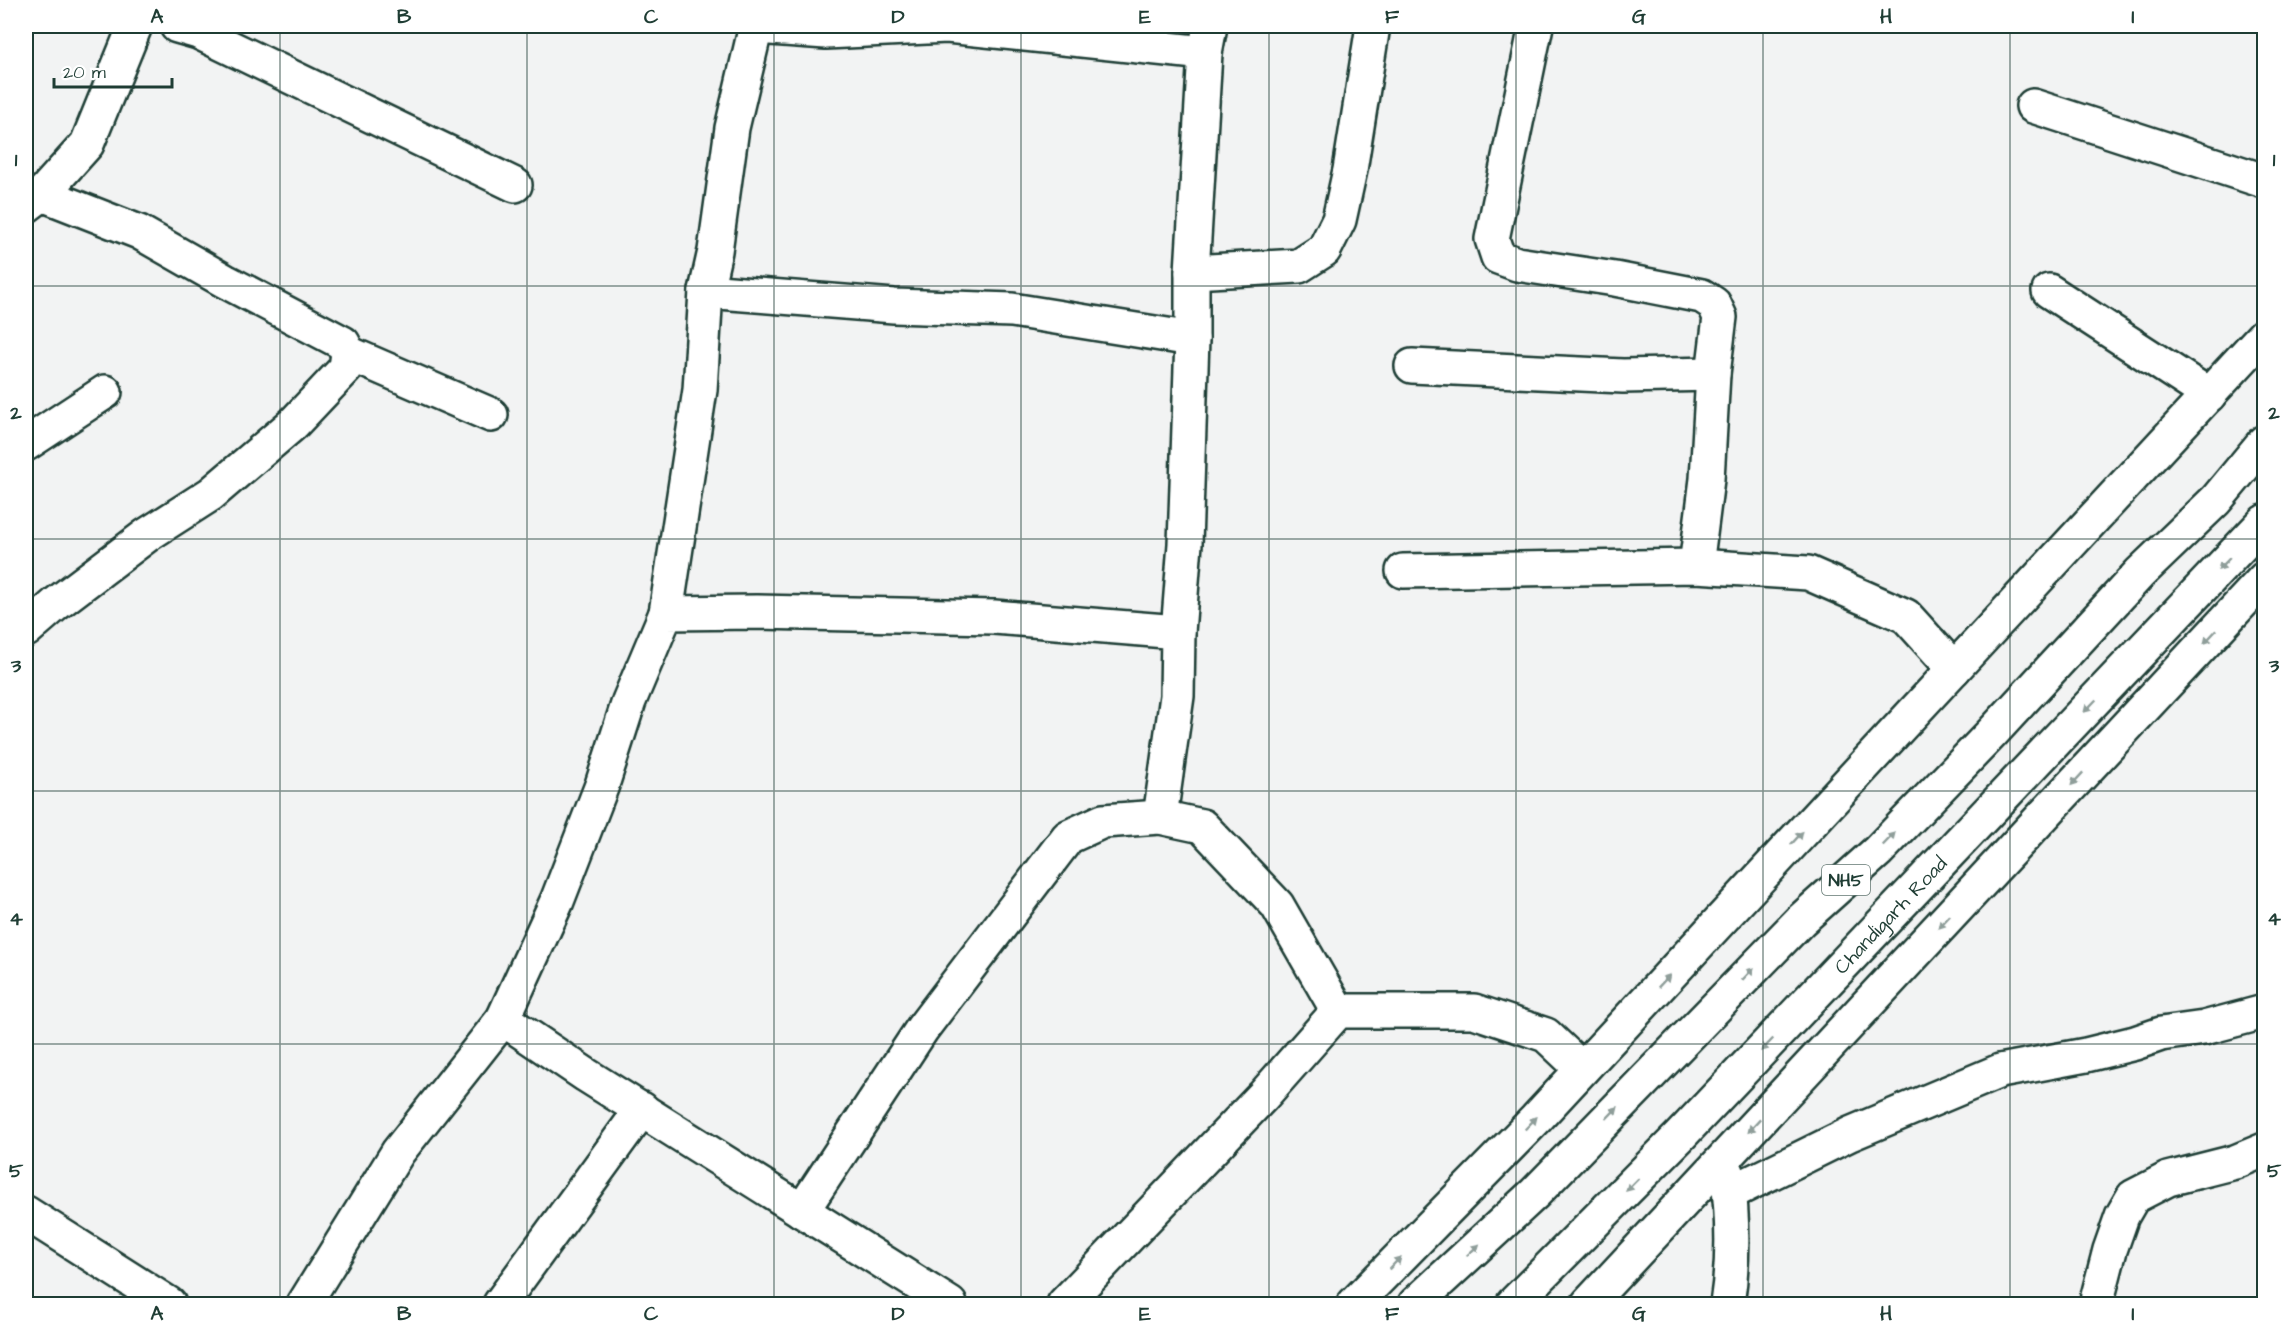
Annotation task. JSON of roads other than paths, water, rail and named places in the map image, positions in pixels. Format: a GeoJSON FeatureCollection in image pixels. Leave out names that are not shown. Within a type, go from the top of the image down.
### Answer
{"type":"FeatureCollection","features":[{"type":"Feature","properties":{"kind":"main road"},"geometry":{"type":"LineString","coordinates":[[26,630],[56,604],[147,535],[211,494],[293,424],[346,368],[348,353],[343,343],[225,281],[139,232],[34,200],[87,144],[135,26]]}},
{"type":"Feature","properties":{"kind":"main road"},"geometry":{"type":"LineString","coordinates":[[177,26],[198,32],[515,185]]}},
{"type":"Feature","properties":{"kind":"main road"},"geometry":{"type":"LineString","coordinates":[[314,1301],[398,1152],[503,1019],[557,901],[602,785],[629,700],[666,613],[700,390],[706,291],[715,251],[732,128],[756,26],[826,32],[947,26],[1208,39],[1192,272],[1192,339],[1185,544],[1178,632],[1178,696],[1161,817]]}},
{"type":"Feature","properties":{"kind":"main road"},"geometry":{"type":"LineString","coordinates":[[1192,272],[1299,266],[1324,250],[1339,220],[1350,170],[1373,26]]}},
{"type":"Feature","properties":{"kind":"main road"},"geometry":{"type":"LineString","coordinates":[[1536,26],[1492,239],[1498,257],[1517,264],[1615,279],[1702,296],[1714,304],[1720,317],[1713,374],[1707,478],[1696,566]]}},
{"type":"Feature","properties":{"kind":"main road"},"geometry":{"type":"LineString","coordinates":[[2033,106],[2265,181]]}},
{"type":"Feature","properties":{"kind":"main road"},"geometry":{"type":"LineString","coordinates":[[706,291],[894,306],[1012,310],[1192,339]]}},
{"type":"Feature","properties":{"kind":"main road"},"geometry":{"type":"LineString","coordinates":[[2049,291],[2209,394]]}},
{"type":"Feature","properties":{"kind":"main road"},"geometry":{"type":"LineString","coordinates":[[1354,1305],[1582,1069],[2265,335]]}},
{"type":"Feature","properties":{"kind":"main road"},"geometry":{"type":"LineString","coordinates":[[348,353],[491,415]]}},
{"type":"Feature","properties":{"kind":"main road"},"geometry":{"type":"LineString","coordinates":[[1412,366],[1623,376],[1713,374]]}},
{"type":"Feature","properties":{"kind":"main road"},"geometry":{"type":"LineString","coordinates":[[26,444],[105,392]]}},
{"type":"Feature","properties":{"kind":"main road","name":"NH5"},"geometry":{"type":"LineString","coordinates":[[1415,1305],[1535,1193],[1801,920],[1878,851],[1992,733],[2140,573],[2216,500],[2265,442]]}},
{"type":"Feature","properties":{"kind":"main road","name":"Chandigarh Road"},"geometry":{"type":"LineString","coordinates":[[1513,1305],[1687,1129],[2265,522]]}},
{"type":"Feature","properties":{"kind":"main road"},"geometry":{"type":"LineString","coordinates":[[1403,571],[1696,566],[1808,573],[1906,616],[1953,669]]}},
{"type":"Feature","properties":{"kind":"main road"},"geometry":{"type":"LineString","coordinates":[[1588,1305],[2265,579]]}},
{"type":"Feature","properties":{"kind":"main road"},"geometry":{"type":"LineString","coordinates":[[666,613],[994,617],[1178,632]]}},
{"type":"Feature","properties":{"kind":"main road"},"geometry":{"type":"LineString","coordinates":[[802,1211],[922,1029],[1068,837],[1103,821],[1161,817],[1202,826],[1277,905],[1338,1011]]}},
{"type":"Feature","properties":{"kind":"main road"},"geometry":{"type":"LineString","coordinates":[[1065,1305],[1263,1096],[1338,1011],[1474,1011],[1546,1035],[1582,1069]]}},
{"type":"Feature","properties":{"kind":"main road"},"geometry":{"type":"LineString","coordinates":[[1730,1193],[1850,1134],[2000,1071],[2085,1055],[2161,1034],[2204,1028],[2265,1012]]}},
{"type":"Feature","properties":{"kind":"main road"},"geometry":{"type":"LineString","coordinates":[[503,1019],[586,1075],[950,1305]]}},
{"type":"Feature","properties":{"kind":"main road"},"geometry":{"type":"LineString","coordinates":[[500,1305],[642,1109]]}},
{"type":"Feature","properties":{"kind":"main road"},"geometry":{"type":"LineString","coordinates":[[2096,1305],[2114,1239],[2122,1216],[2133,1197],[2168,1179],[2235,1162],[2265,1150]]}},
{"type":"Feature","properties":{"kind":"main road"},"geometry":{"type":"LineString","coordinates":[[1725,1157],[1732,1223],[1732,1274],[1727,1305]]}},
{"type":"Feature","properties":{"kind":"main road"},"geometry":{"type":"LineString","coordinates":[[26,1213],[147,1300]]}}]}
